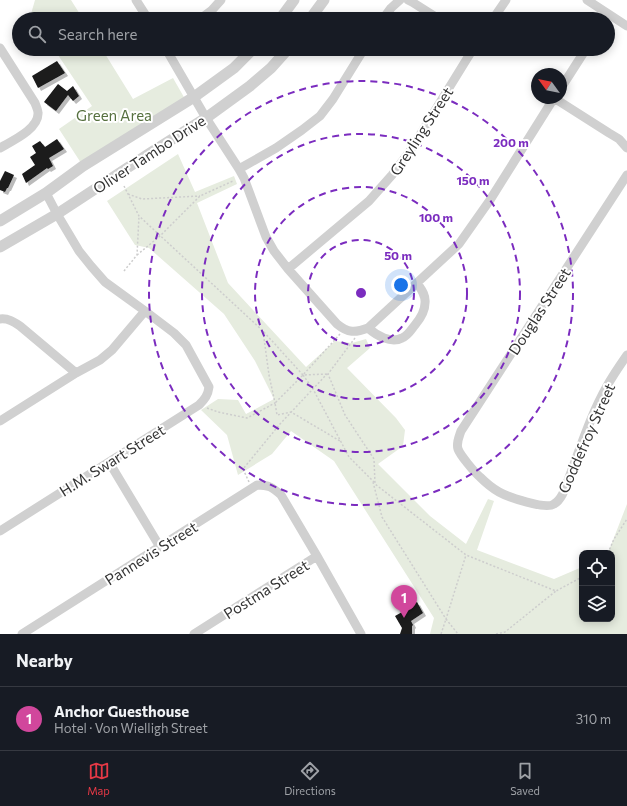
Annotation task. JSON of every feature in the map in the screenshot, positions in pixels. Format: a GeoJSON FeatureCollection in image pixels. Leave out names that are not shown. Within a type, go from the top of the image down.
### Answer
{"type":"FeatureCollection","features":[{"type":"Feature","properties":{"kind":"street"},"geometry":{"type":"LineString","coordinates":[[136,0],[144,12]]}},
{"type":"Feature","properties":{"kind":"street"},"geometry":{"type":"LineString","coordinates":[[209,12],[221,0]]}},
{"type":"Feature","properties":{"kind":"street"},"geometry":{"type":"LineString","coordinates":[[285,12],[294,0]]}},
{"type":"Feature","properties":{"kind":"street"},"geometry":{"type":"LineString","coordinates":[[315,12],[324,0]]}},
{"type":"Feature","properties":{"kind":"street"},"geometry":{"type":"LineString","coordinates":[[388,12],[400,0]]}},
{"type":"Feature","properties":{"kind":"street"},"geometry":{"type":"LineString","coordinates":[[408,0],[428,12]]}},
{"type":"Feature","properties":{"kind":"street"},"geometry":{"type":"LineString","coordinates":[[498,12],[506,0]]}},
{"type":"Feature","properties":{"kind":"street"},"geometry":{"type":"LineString","coordinates":[[586,0],[601,12]]}},
{"type":"Feature","properties":{"kind":"street"},"geometry":{"type":"LineString","coordinates":[[615,21],[627,26]]}},
{"type":"Feature","properties":{"kind":"street"},"geometry":{"type":"LineString","coordinates":[[0,48],[36,103],[38,112],[37,120],[32,127],[24,134],[0,148]]}},
{"type":"Feature","properties":{"kind":"street"},"geometry":{"type":"LineString","coordinates":[[170,56],[206,118],[244,178],[254,208],[266,237],[274,251],[337,324],[343,330],[353,332],[365,329],[459,244],[490,200],[550,104]]}},
{"type":"Feature","properties":{"kind":"street","name":"Oliver Tambo Drive"},"geometry":{"type":"LineString","coordinates":[[0,221],[46,193],[83,166],[194,97],[234,68],[246,56]]}},
{"type":"Feature","properties":{"kind":"street","name":"Oliver Tambo Drive"},"geometry":{"type":"LineString","coordinates":[[0,246],[57,214],[206,118],[250,86],[271,68],[282,56]]}},
{"type":"Feature","properties":{"kind":"street"},"geometry":{"type":"LineString","coordinates":[[239,169],[276,148],[320,116],[333,99],[360,56]]}},
{"type":"Feature","properties":{"kind":"street","name":"Greyling Street"},"geometry":{"type":"LineString","coordinates":[[288,269],[369,201],[392,175],[410,151],[469,56]]}},
{"type":"Feature","properties":{"kind":"street"},"geometry":{"type":"LineString","coordinates":[[567,79],[582,56]]}},
{"type":"Feature","properties":{"kind":"street"},"geometry":{"type":"LineString","coordinates":[[564,104],[610,133],[627,148]]}},
{"type":"Feature","properties":{"kind":"street","name":"Douglas Street"},"geometry":{"type":"LineString","coordinates":[[559,501],[548,506],[537,505],[500,493],[489,486],[466,461],[458,449],[458,441],[461,431],[627,175]]}},
{"type":"Feature","properties":{"kind":"street"},"geometry":{"type":"LineString","coordinates":[[0,421],[76,373],[100,360],[112,350],[145,311],[105,282],[90,266],[79,251],[46,193]]}},
{"type":"Feature","properties":{"kind":"street"},"geometry":{"type":"LineString","coordinates":[[365,329],[391,340],[398,340],[409,333],[418,322],[425,302],[424,295],[417,283]]}},
{"type":"Feature","properties":{"kind":"street","name":"H.M. Swart Street"},"geometry":{"type":"LineString","coordinates":[[0,531],[205,400],[210,387],[186,345],[174,333],[145,311]]}},
{"type":"Feature","properties":{"kind":"street"},"geometry":{"type":"LineString","coordinates":[[0,319],[4,318],[20,326],[76,373]]}},
{"type":"Feature","properties":{"kind":"street","name":"Goddefroy Street"},"geometry":{"type":"LineString","coordinates":[[559,501],[588,426],[599,402],[607,386],[627,355]]}},
{"type":"Feature","properties":{"kind":"street"},"geometry":{"type":"LineString","coordinates":[[109,462],[160,547]]}},
{"type":"Feature","properties":{"kind":"street","name":"Pannevis Street"},"geometry":{"type":"LineString","coordinates":[[22,634],[258,485],[267,485],[274,488],[281,495],[317,556]]}},
{"type":"Feature","properties":{"kind":"street"},"geometry":{"type":"LineString","coordinates":[[317,556],[361,634]]}},
{"type":"Feature","properties":{"kind":"street","name":"Postma Street"},"geometry":{"type":"LineString","coordinates":[[194,634],[317,556]]}},
{"type":"Feature","properties":{"kind":"path"},"geometry":{"type":"LineString","coordinates":[[124,271],[137,254],[160,236],[200,196],[233,181]]}},
{"type":"Feature","properties":{"kind":"path"},"geometry":{"type":"LineString","coordinates":[[124,186],[139,216],[263,331],[303,375],[313,389],[349,456],[374,483],[466,555],[556,591]]}},
{"type":"Feature","properties":{"kind":"path"},"geometry":{"type":"LineString","coordinates":[[128,194],[142,199],[200,196]]}},
{"type":"Feature","properties":{"kind":"path"},"geometry":{"type":"LineString","coordinates":[[137,254],[139,216]]}},
{"type":"Feature","properties":{"kind":"path"},"geometry":{"type":"LineString","coordinates":[[252,489],[243,469],[280,424],[328,374],[365,329]]}},
{"type":"Feature","properties":{"kind":"path"},"geometry":{"type":"LineString","coordinates":[[199,405],[218,412],[247,418],[275,403],[303,375],[343,330]]}},
{"type":"Feature","properties":{"kind":"path"},"geometry":{"type":"LineString","coordinates":[[263,331],[269,375],[277,415],[291,412],[340,441]]}},
{"type":"Feature","properties":{"kind":"path"},"geometry":{"type":"LineString","coordinates":[[303,375],[328,374]]}},
{"type":"Feature","properties":{"kind":"path"},"geometry":{"type":"LineString","coordinates":[[328,374],[346,415],[374,459],[374,483],[382,517],[446,619],[458,634]]}},
{"type":"Feature","properties":{"kind":"path"},"geometry":{"type":"LineString","coordinates":[[609,550],[614,539],[627,519]]}},
{"type":"Feature","properties":{"kind":"path"},"geometry":{"type":"LineString","coordinates":[[441,634],[466,555]]}},
{"type":"Feature","properties":{"kind":"path"},"geometry":{"type":"LineString","coordinates":[[496,634],[505,632],[556,591],[579,579]]}},
{"type":"Feature","properties":{"kind":"green space"},"geometry":{"type":"Polygon","coordinates":[[[35,0],[71,0],[79,12],[32,12],[35,0]]]}},
{"type":"Feature","properties":{"kind":"green space","name":"Green Area"},"geometry":{"type":"Polygon","coordinates":[[[59,56],[106,56],[133,99],[173,78],[185,99],[81,163],[59,129],[92,106],[59,56]]]}},
{"type":"Feature","properties":{"kind":"green space"},"geometry":{"type":"Polygon","coordinates":[[[178,154],[195,192],[234,176],[237,184],[197,203],[228,283],[306,367],[335,341],[352,343],[366,339],[370,348],[347,368],[396,418],[405,430],[403,446],[378,464],[430,516],[466,544],[488,499],[494,501],[477,550],[554,579],[579,568],[579,622],[615,622],[615,550],[609,550],[627,504],[627,634],[430,634],[434,618],[334,461],[291,431],[272,454],[238,475],[227,435],[201,410],[218,399],[238,400],[246,414],[274,399],[255,361],[224,314],[149,248],[135,245],[107,201],[178,154]]]}},
{"type":"Feature","properties":{"kind":"building"},"geometry":{"type":"Polygon","coordinates":[[[57,61],[65,73],[38,88],[32,76],[57,61]]]}},
{"type":"Feature","properties":{"kind":"building"},"geometry":{"type":"Polygon","coordinates":[[[58,84],[67,91],[73,86],[79,96],[73,101],[68,95],[56,111],[44,102],[58,84]]]}},
{"type":"Feature","properties":{"kind":"building"},"geometry":{"type":"Polygon","coordinates":[[[57,139],[64,149],[49,158],[53,166],[48,169],[47,168],[26,183],[22,174],[35,165],[30,157],[36,153],[32,146],[40,141],[45,147],[57,139]]]}},
{"type":"Feature","properties":{"kind":"building"},"geometry":{"type":"Polygon","coordinates":[[[5,171],[14,175],[5,192],[0,190],[0,181],[5,171]]]}},
{"type":"Feature","properties":{"kind":"building"},"geometry":{"type":"Polygon","coordinates":[[[417,602],[423,613],[411,621],[413,625],[412,634],[400,634],[402,628],[395,616],[404,611],[402,608],[417,602]]]}},
{"type":"Feature","properties":{"kind":"place","name":"Anchor Guesthouse"},"geometry":{"type":"Point","coordinates":[404,618]}}]}
